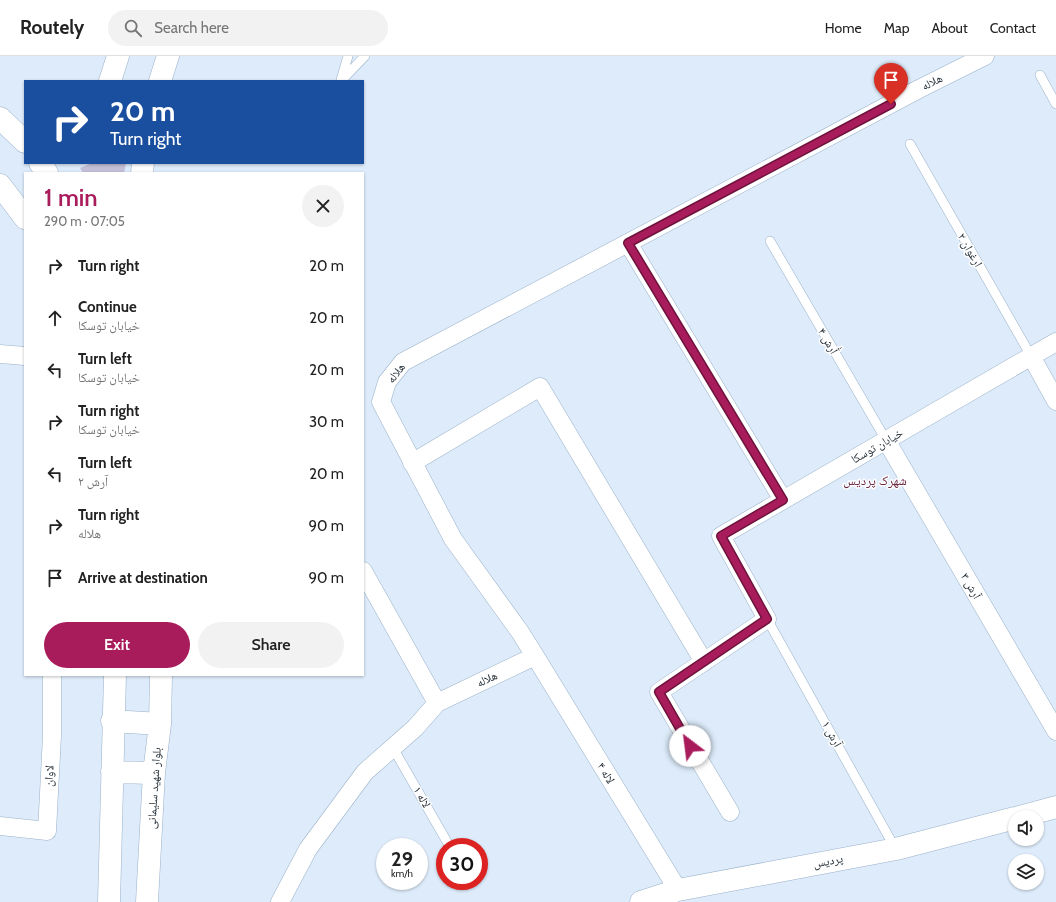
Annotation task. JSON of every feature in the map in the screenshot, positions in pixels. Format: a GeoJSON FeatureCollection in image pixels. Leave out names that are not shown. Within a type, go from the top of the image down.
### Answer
{"type":"FeatureCollection","features":[{"type":"Feature","properties":{"kind":"main road"},"geometry":{"type":"LineString","coordinates":[[110,80],[118,56]]}},
{"type":"Feature","properties":{"kind":"main road"},"geometry":{"type":"LineString","coordinates":[[160,80],[168,56]]}},
{"type":"Feature","properties":{"kind":"main road"},"geometry":{"type":"LineString","coordinates":[[0,118],[24,138]]}},
{"type":"Feature","properties":{"kind":"main road"},"geometry":{"type":"LineString","coordinates":[[0,185],[24,217]]}},
{"type":"Feature","properties":{"kind":"main road"},"geometry":{"type":"LineString","coordinates":[[109,902],[112,721],[115,676]]}},
{"type":"Feature","properties":{"kind":"main road","name":"بلوار شهید سلیمانی"},"geometry":{"type":"LineString","coordinates":[[147,902],[154,774],[160,724],[161,676]]}},
{"type":"Feature","properties":{"kind":"main road"},"geometry":{"type":"LineString","coordinates":[[112,721],[160,724]]}},
{"type":"Feature","properties":{"kind":"main road"},"geometry":{"type":"LineString","coordinates":[[112,772],[154,774]]}},
{"type":"Feature","properties":{"kind":"main road"},"geometry":{"type":"LineString","coordinates":[[1044,810],[1056,807]]}},
{"type":"Feature","properties":{"kind":"main road","name":"پردیس"},"geometry":{"type":"LineString","coordinates":[[641,902],[678,890],[896,849],[1008,820]]}},
{"type":"Feature","properties":{"kind":"street","name":"هلاله"},"geometry":{"type":"LineString","coordinates":[[280,902],[308,849],[365,772],[415,728],[437,703],[535,656],[520,632],[453,539],[381,402],[387,382],[403,362],[985,56]]}},
{"type":"Feature","properties":{"kind":"street"},"geometry":{"type":"LineString","coordinates":[[628,243],[783,500]]}},
{"type":"Feature","properties":{"kind":"street","name":"خیابان توسکا"},"geometry":{"type":"LineString","coordinates":[[767,619],[721,536],[1056,342]]}},
{"type":"Feature","properties":{"kind":"street"},"geometry":{"type":"LineString","coordinates":[[0,354],[24,356]]}},
{"type":"Feature","properties":{"kind":"street"},"geometry":{"type":"LineString","coordinates":[[1031,356],[1056,400]]}},
{"type":"Feature","properties":{"kind":"street"},"geometry":{"type":"LineString","coordinates":[[412,463],[540,387],[704,662]]}},
{"type":"Feature","properties":{"kind":"street","name":"آرش ۳"},"geometry":{"type":"LineString","coordinates":[[886,440],[1056,731]]}},
{"type":"Feature","properties":{"kind":"street"},"geometry":{"type":"LineString","coordinates":[[364,573],[437,703]]}},
{"type":"Feature","properties":{"kind":"street"},"geometry":{"type":"LineString","coordinates":[[730,812],[659,692],[767,619]]}},
{"type":"Feature","properties":{"kind":"street","name":"لاله ۴"},"geometry":{"type":"LineString","coordinates":[[535,656],[678,890]]}},
{"type":"Feature","properties":{"kind":"street","name":"لاوان"},"geometry":{"type":"LineString","coordinates":[[0,826],[46,831],[52,736],[52,676]]}},
{"type":"Feature","properties":{"kind":"lane"},"geometry":{"type":"LineString","coordinates":[[341,80],[348,56]]}},
{"type":"Feature","properties":{"kind":"lane"},"geometry":{"type":"LineString","coordinates":[[342,80],[365,56]]}},
{"type":"Feature","properties":{"kind":"lane"},"geometry":{"type":"LineString","coordinates":[[1040,75],[1056,104]]}},
{"type":"Feature","properties":{"kind":"lane","name":"ارغوان ۲"},"geometry":{"type":"LineString","coordinates":[[910,144],[1031,356]]}},
{"type":"Feature","properties":{"kind":"lane","name":"آٰرش ۴"},"geometry":{"type":"LineString","coordinates":[[770,241],[886,440]]}},
{"type":"Feature","properties":{"kind":"lane","name":"آرش ۱"},"geometry":{"type":"LineString","coordinates":[[767,619],[896,849]]}},
{"type":"Feature","properties":{"kind":"lane","name":"لاله ۱"},"geometry":{"type":"LineString","coordinates":[[393,748],[445,838]]}},
{"type":"Feature","properties":{"kind":"shaded area"},"geometry":{"type":"Polygon","coordinates":[[[90,164],[126,164],[124,172],[82,172],[80,168],[90,164]]]}},
{"type":"Feature","properties":{"kind":"district","name":"شهرک پردیس"},"geometry":{"type":"Point","coordinates":[875,480]}},
{"type":"Feature","properties":{"kind":"route"},"geometry":{"type":"LineString","coordinates":[[690,746],[659,692],[767,619],[721,536],[783,500],[628,243],[891,104]]}}]}
